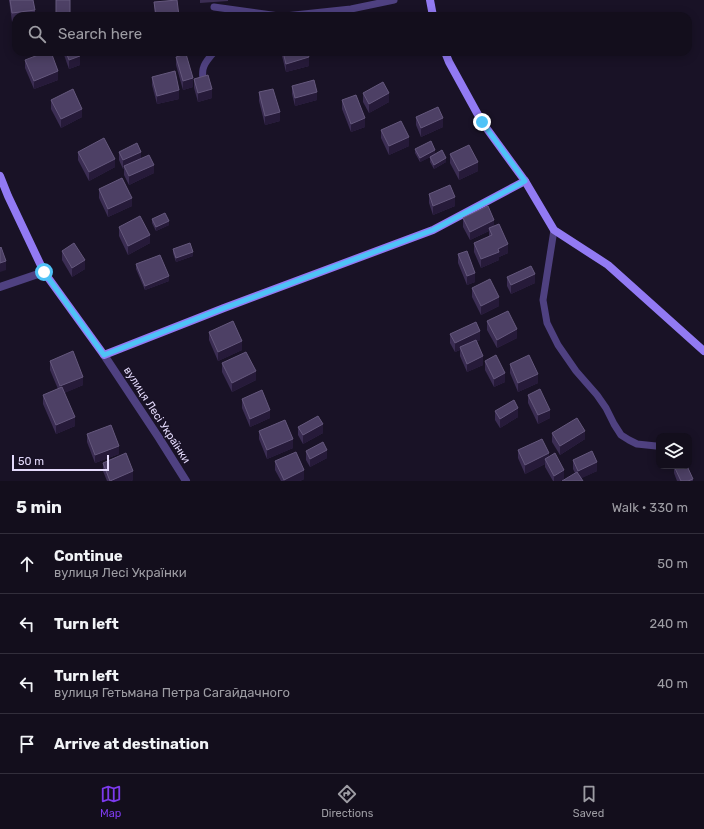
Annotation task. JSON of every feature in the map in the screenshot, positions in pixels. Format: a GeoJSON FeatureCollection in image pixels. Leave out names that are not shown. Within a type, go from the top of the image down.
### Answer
{"type":"FeatureCollection","features":[{"type":"Feature","properties":{"kind":"street"},"geometry":{"type":"LineString","coordinates":[[430,0],[432,12]]}},
{"type":"Feature","properties":{"kind":"street"},"geometry":{"type":"LineString","coordinates":[[447,56],[482,122],[525,181],[554,230],[608,265],[704,351]]}},
{"type":"Feature","properties":{"kind":"street","name":"вулиця Лесі Українки"},"geometry":{"type":"LineString","coordinates":[[0,176],[44,272],[104,355],[186,481]]}},
{"type":"Feature","properties":{"kind":"street"},"geometry":{"type":"LineString","coordinates":[[104,355],[224,308],[433,230],[525,181]]}},
{"type":"Feature","properties":{"kind":"street"},"geometry":{"type":"LineString","coordinates":[[0,287],[44,272]]}},
{"type":"Feature","properties":{"kind":"lane"},"geometry":{"type":"LineString","coordinates":[[323,12],[351,9],[394,0]]}},
{"type":"Feature","properties":{"kind":"lane"},"geometry":{"type":"LineString","coordinates":[[214,7],[250,12]]}},
{"type":"Feature","properties":{"kind":"lane"},"geometry":{"type":"LineString","coordinates":[[203,79],[202,72],[204,63],[210,56]]}},
{"type":"Feature","properties":{"kind":"lane"},"geometry":{"type":"LineString","coordinates":[[554,230],[543,300],[547,323],[558,345],[597,395],[621,434],[637,444],[656,446]]}},
{"type":"Feature","properties":{"kind":"building"},"geometry":{"type":"Polygon","coordinates":[[[10,0],[33,0],[35,10],[12,13],[10,0]]]}},
{"type":"Feature","properties":{"kind":"building"},"geometry":{"type":"Polygon","coordinates":[[[56,0],[70,0],[70,12],[56,12],[56,0]]]}},
{"type":"Feature","properties":{"kind":"building"},"geometry":{"type":"Polygon","coordinates":[[[177,0],[178,12],[155,12],[154,2],[177,0]]]}},
{"type":"Feature","properties":{"kind":"building"},"geometry":{"type":"Polygon","coordinates":[[[36,56],[52,56],[58,71],[34,81],[25,60],[36,56]]]}},
{"type":"Feature","properties":{"kind":"building"},"geometry":{"type":"Polygon","coordinates":[[[68,56],[80,56],[69,60],[68,56]]]}},
{"type":"Feature","properties":{"kind":"building"},"geometry":{"type":"Polygon","coordinates":[[[187,56],[193,78],[183,81],[176,57],[187,56]]]}},
{"type":"Feature","properties":{"kind":"building"},"geometry":{"type":"Polygon","coordinates":[[[284,56],[309,57],[286,64],[284,56]]]}},
{"type":"Feature","properties":{"kind":"building"},"geometry":{"type":"Polygon","coordinates":[[[175,71],[179,90],[157,96],[152,77],[175,71]]]}},
{"type":"Feature","properties":{"kind":"building"},"geometry":{"type":"Polygon","coordinates":[[[208,75],[212,89],[198,93],[194,79],[208,75]]]}},
{"type":"Feature","properties":{"kind":"building"},"geometry":{"type":"Polygon","coordinates":[[[314,80],[317,92],[295,98],[292,86],[314,80]]]}},
{"type":"Feature","properties":{"kind":"building"},"geometry":{"type":"Polygon","coordinates":[[[383,82],[389,93],[369,104],[363,93],[383,82]]]}},
{"type":"Feature","properties":{"kind":"building"},"geometry":{"type":"Polygon","coordinates":[[[73,89],[82,109],[61,119],[51,100],[73,89]]]}},
{"type":"Feature","properties":{"kind":"building"},"geometry":{"type":"Polygon","coordinates":[[[273,89],[280,112],[265,116],[259,92],[273,89]]]}},
{"type":"Feature","properties":{"kind":"building"},"geometry":{"type":"Polygon","coordinates":[[[356,95],[365,118],[351,124],[342,100],[356,95]]]}},
{"type":"Feature","properties":{"kind":"building"},"geometry":{"type":"Polygon","coordinates":[[[438,107],[443,118],[421,128],[416,117],[438,107]]]}},
{"type":"Feature","properties":{"kind":"building"},"geometry":{"type":"Polygon","coordinates":[[[401,121],[409,137],[389,146],[381,130],[401,121]]]}},
{"type":"Feature","properties":{"kind":"building"},"geometry":{"type":"Polygon","coordinates":[[[104,138],[115,159],[89,172],[78,152],[104,138]]]}},
{"type":"Feature","properties":{"kind":"building"},"geometry":{"type":"Polygon","coordinates":[[[431,141],[435,150],[420,158],[415,149],[431,141]]]}},
{"type":"Feature","properties":{"kind":"building"},"geometry":{"type":"Polygon","coordinates":[[[137,143],[141,152],[123,160],[119,152],[137,143]]]}},
{"type":"Feature","properties":{"kind":"building"},"geometry":{"type":"Polygon","coordinates":[[[469,145],[478,162],[459,171],[450,154],[469,145]]]}},
{"type":"Feature","properties":{"kind":"building"},"geometry":{"type":"Polygon","coordinates":[[[442,150],[446,158],[434,165],[430,157],[442,150]]]}},
{"type":"Feature","properties":{"kind":"building"},"geometry":{"type":"Polygon","coordinates":[[[149,155],[154,165],[129,176],[124,166],[149,155]]]}},
{"type":"Feature","properties":{"kind":"building"},"geometry":{"type":"Polygon","coordinates":[[[122,178],[132,198],[108,209],[99,189],[122,178]]]}},
{"type":"Feature","properties":{"kind":"building"},"geometry":{"type":"Polygon","coordinates":[[[450,185],[455,197],[433,206],[429,194],[450,185]]]}},
{"type":"Feature","properties":{"kind":"building"},"geometry":{"type":"Polygon","coordinates":[[[488,206],[494,220],[470,232],[463,218],[488,206]]]}},
{"type":"Feature","properties":{"kind":"building"},"geometry":{"type":"Polygon","coordinates":[[[165,213],[169,221],[156,227],[152,219],[165,213]]]}},
{"type":"Feature","properties":{"kind":"building"},"geometry":{"type":"Polygon","coordinates":[[[140,216],[150,235],[128,246],[119,227],[140,216]]]}},
{"type":"Feature","properties":{"kind":"building"},"geometry":{"type":"Polygon","coordinates":[[[499,224],[508,244],[498,249],[499,252],[481,259],[474,243],[492,235],[489,228],[499,224]]]}},
{"type":"Feature","properties":{"kind":"building"},"geometry":{"type":"Polygon","coordinates":[[[74,243],[85,260],[72,268],[62,251],[74,243]]]}},
{"type":"Feature","properties":{"kind":"building"},"geometry":{"type":"Polygon","coordinates":[[[190,243],[193,252],[176,258],[173,249],[190,243]]]}},
{"type":"Feature","properties":{"kind":"building"},"geometry":{"type":"Polygon","coordinates":[[[1,247],[6,261],[0,263],[0,248],[1,247]]]}},
{"type":"Feature","properties":{"kind":"building"},"geometry":{"type":"Polygon","coordinates":[[[467,251],[475,273],[467,276],[458,254],[467,251]]]}},
{"type":"Feature","properties":{"kind":"building"},"geometry":{"type":"Polygon","coordinates":[[[160,255],[169,276],[145,286],[136,264],[160,255]]]}},
{"type":"Feature","properties":{"kind":"building"},"geometry":{"type":"Polygon","coordinates":[[[531,266],[535,274],[511,285],[507,277],[531,266]]]}},
{"type":"Feature","properties":{"kind":"building"},"geometry":{"type":"Polygon","coordinates":[[[490,279],[499,297],[481,306],[472,288],[490,279]]]}},
{"type":"Feature","properties":{"kind":"building"},"geometry":{"type":"Polygon","coordinates":[[[508,311],[517,329],[497,340],[487,321],[508,311]]]}},
{"type":"Feature","properties":{"kind":"building"},"geometry":{"type":"Polygon","coordinates":[[[233,321],[242,341],[218,352],[209,332],[233,321]]]}},
{"type":"Feature","properties":{"kind":"building"},"geometry":{"type":"Polygon","coordinates":[[[476,322],[480,331],[455,343],[450,334],[476,322]]]}},
{"type":"Feature","properties":{"kind":"building"},"geometry":{"type":"Polygon","coordinates":[[[476,340],[483,356],[467,364],[460,347],[476,340]]]}},
{"type":"Feature","properties":{"kind":"building"},"geometry":{"type":"Polygon","coordinates":[[[73,351],[83,377],[60,386],[50,361],[73,351]]]}},
{"type":"Feature","properties":{"kind":"building"},"geometry":{"type":"Polygon","coordinates":[[[246,352],[256,371],[232,383],[222,363],[246,352]]]}},
{"type":"Feature","properties":{"kind":"building"},"geometry":{"type":"Polygon","coordinates":[[[496,355],[505,373],[494,379],[485,361],[496,355]]]}},
{"type":"Feature","properties":{"kind":"building"},"geometry":{"type":"Polygon","coordinates":[[[529,355],[538,374],[518,383],[510,364],[529,355]]]}},
{"type":"Feature","properties":{"kind":"building"},"geometry":{"type":"Polygon","coordinates":[[[62,387],[75,417],[56,425],[43,395],[62,387]]]}},
{"type":"Feature","properties":{"kind":"building"},"geometry":{"type":"Polygon","coordinates":[[[540,389],[550,410],[538,415],[528,395],[540,389]]]}},
{"type":"Feature","properties":{"kind":"building"},"geometry":{"type":"Polygon","coordinates":[[[262,390],[270,410],[250,419],[242,399],[262,390]]]}},
{"type":"Feature","properties":{"kind":"building"},"geometry":{"type":"Polygon","coordinates":[[[514,400],[518,408],[500,419],[495,411],[514,400]]]}},
{"type":"Feature","properties":{"kind":"building"},"geometry":{"type":"Polygon","coordinates":[[[318,416],[323,424],[303,435],[298,427],[318,416]]]}},
{"type":"Feature","properties":{"kind":"building"},"geometry":{"type":"Polygon","coordinates":[[[577,418],[585,431],[560,446],[552,433],[577,418]]]}},
{"type":"Feature","properties":{"kind":"building"},"geometry":{"type":"Polygon","coordinates":[[[285,420],[293,439],[267,450],[259,431],[285,420]]]}},
{"type":"Feature","properties":{"kind":"building"},"geometry":{"type":"Polygon","coordinates":[[[111,425],[119,446],[95,455],[87,434],[111,425]]]}},
{"type":"Feature","properties":{"kind":"building"},"geometry":{"type":"Polygon","coordinates":[[[542,439],[549,453],[525,465],[518,450],[542,439]]]}},
{"type":"Feature","properties":{"kind":"building"},"geometry":{"type":"Polygon","coordinates":[[[323,442],[327,450],[310,459],[306,451],[323,442]]]}},
{"type":"Feature","properties":{"kind":"building"},"geometry":{"type":"Polygon","coordinates":[[[592,451],[597,462],[578,471],[573,460],[592,451]]]}},
{"type":"Feature","properties":{"kind":"building"},"geometry":{"type":"Polygon","coordinates":[[[296,452],[304,470],[284,480],[275,461],[296,452]]]}},
{"type":"Feature","properties":{"kind":"building"},"geometry":{"type":"Polygon","coordinates":[[[126,453],[133,471],[110,481],[103,463],[126,453]]]}},
{"type":"Feature","properties":{"kind":"building"},"geometry":{"type":"Polygon","coordinates":[[[555,453],[564,470],[554,476],[545,459],[555,453]]]}},
{"type":"Feature","properties":{"kind":"building"},"geometry":{"type":"Polygon","coordinates":[[[675,469],[688,469],[693,479],[681,481],[675,469]]]}},
{"type":"Feature","properties":{"kind":"building"},"geometry":{"type":"Polygon","coordinates":[[[577,472],[583,481],[562,481],[577,472]]]}},
{"type":"Feature","properties":{"kind":"route"},"geometry":{"type":"LineString","coordinates":[[44,272],[104,355],[224,308],[433,230],[525,181],[482,122]]}}]}
